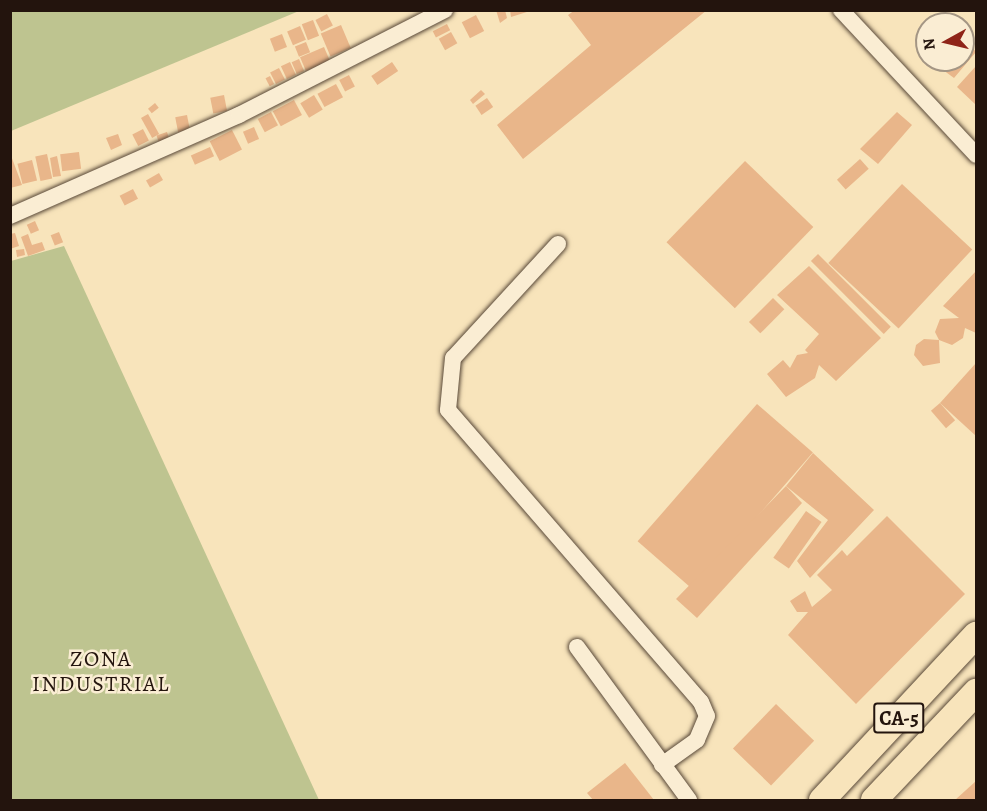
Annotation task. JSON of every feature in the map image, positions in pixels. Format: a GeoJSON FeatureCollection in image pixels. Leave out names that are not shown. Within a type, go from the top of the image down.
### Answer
{"type":"FeatureCollection","features":[{"type":"Feature","properties":{"kind":"highway","name":"CA-5"},"geometry":{"type":"LineString","coordinates":[[822,801],[976,635]]}},
{"type":"Feature","properties":{"kind":"highway","name":"CA-5"},"geometry":{"type":"LineString","coordinates":[[874,801],[976,692]]}},
{"type":"Feature","properties":{"kind":"street"},"geometry":{"type":"LineString","coordinates":[[10,216],[239,115],[445,10]]}},
{"type":"Feature","properties":{"kind":"street"},"geometry":{"type":"LineString","coordinates":[[842,10],[976,155]]}},
{"type":"Feature","properties":{"kind":"street"},"geometry":{"type":"LineString","coordinates":[[558,244],[453,358],[448,410],[701,702],[707,716],[697,740],[662,765]]}},
{"type":"Feature","properties":{"kind":"street"},"geometry":{"type":"LineString","coordinates":[[577,647],[689,801]]}},
{"type":"Feature","properties":{"kind":"green space"},"geometry":{"type":"Polygon","coordinates":[[[11,10],[299,10],[299,11],[11,131],[11,10]]]}},
{"type":"Feature","properties":{"kind":"green space"},"geometry":{"type":"Polygon","coordinates":[[[64,246],[319,800],[11,800],[11,261],[64,246]]]}},
{"type":"Feature","properties":{"kind":"building"},"geometry":{"type":"Polygon","coordinates":[[[496,10],[505,10],[507,18],[500,23],[496,10]]]}},
{"type":"Feature","properties":{"kind":"building"},"geometry":{"type":"Polygon","coordinates":[[[510,10],[530,10],[530,11],[511,17],[510,10]]]}},
{"type":"Feature","properties":{"kind":"building"},"geometry":{"type":"Polygon","coordinates":[[[575,10],[707,10],[523,159],[497,125],[591,45],[568,15],[575,10]]]}},
{"type":"Feature","properties":{"kind":"building"},"geometry":{"type":"Polygon","coordinates":[[[327,14],[333,26],[321,31],[315,20],[327,14]]]}},
{"type":"Feature","properties":{"kind":"building"},"geometry":{"type":"Polygon","coordinates":[[[476,15],[484,31],[470,38],[462,22],[476,15]]]}},
{"type":"Feature","properties":{"kind":"building"},"geometry":{"type":"Polygon","coordinates":[[[313,20],[319,36],[308,40],[302,24],[313,20]]]}},
{"type":"Feature","properties":{"kind":"building"},"geometry":{"type":"Polygon","coordinates":[[[447,24],[450,30],[436,38],[433,31],[447,24]]]}},
{"type":"Feature","properties":{"kind":"building"},"geometry":{"type":"Polygon","coordinates":[[[341,25],[351,48],[331,57],[321,34],[341,25]]]}},
{"type":"Feature","properties":{"kind":"building"},"geometry":{"type":"Polygon","coordinates":[[[300,26],[306,40],[293,45],[287,31],[300,26]]]}},
{"type":"Feature","properties":{"kind":"building"},"geometry":{"type":"Polygon","coordinates":[[[451,32],[457,43],[445,50],[439,39],[451,32]]]}},
{"type":"Feature","properties":{"kind":"building"},"geometry":{"type":"Polygon","coordinates":[[[282,34],[287,47],[275,52],[270,39],[282,34]]]}},
{"type":"Feature","properties":{"kind":"building"},"geometry":{"type":"Polygon","coordinates":[[[306,42],[310,52],[299,57],[295,46],[306,42]]]}},
{"type":"Feature","properties":{"kind":"building"},"geometry":{"type":"Polygon","coordinates":[[[324,47],[330,61],[306,71],[300,57],[324,47]]]}},
{"type":"Feature","properties":{"kind":"building"},"geometry":{"type":"Polygon","coordinates":[[[299,59],[304,71],[297,74],[292,62],[299,59]]]}},
{"type":"Feature","properties":{"kind":"building"},"geometry":{"type":"Polygon","coordinates":[[[290,62],[296,75],[287,79],[281,66],[290,62]]]}},
{"type":"Feature","properties":{"kind":"building"},"geometry":{"type":"Polygon","coordinates":[[[392,62],[398,71],[377,85],[371,76],[392,62]]]}},
{"type":"Feature","properties":{"kind":"building"},"geometry":{"type":"Polygon","coordinates":[[[975,67],[976,105],[957,87],[971,72],[975,72],[975,67]]]}},
{"type":"Feature","properties":{"kind":"building"},"geometry":{"type":"Polygon","coordinates":[[[279,68],[285,80],[276,84],[270,73],[279,68]]]}},
{"type":"Feature","properties":{"kind":"building"},"geometry":{"type":"Polygon","coordinates":[[[946,72],[959,72],[954,78],[946,72]]]}},
{"type":"Feature","properties":{"kind":"building"},"geometry":{"type":"Polygon","coordinates":[[[349,75],[355,87],[345,92],[339,80],[349,75]]]}},
{"type":"Feature","properties":{"kind":"building"},"geometry":{"type":"Polygon","coordinates":[[[270,76],[274,84],[270,86],[266,78],[270,76]]]}},
{"type":"Feature","properties":{"kind":"building"},"geometry":{"type":"Polygon","coordinates":[[[336,84],[343,97],[325,107],[317,94],[336,84]]]}},
{"type":"Feature","properties":{"kind":"building"},"geometry":{"type":"Polygon","coordinates":[[[481,90],[485,94],[473,104],[470,100],[481,90]]]}},
{"type":"Feature","properties":{"kind":"building"},"geometry":{"type":"Polygon","coordinates":[[[224,95],[227,111],[213,113],[210,98],[224,95]]]}},
{"type":"Feature","properties":{"kind":"building"},"geometry":{"type":"Polygon","coordinates":[[[314,95],[323,110],[309,118],[300,103],[314,95]]]}},
{"type":"Feature","properties":{"kind":"building"},"geometry":{"type":"Polygon","coordinates":[[[487,98],[493,107],[482,115],[475,106],[487,98]]]}},
{"type":"Feature","properties":{"kind":"building"},"geometry":{"type":"Polygon","coordinates":[[[294,100],[302,115],[281,126],[273,111],[294,100]]]}},
{"type":"Feature","properties":{"kind":"building"},"geometry":{"type":"Polygon","coordinates":[[[155,103],[159,108],[152,113],[148,109],[155,103]]]}},
{"type":"Feature","properties":{"kind":"building"},"geometry":{"type":"Polygon","coordinates":[[[271,112],[278,125],[265,132],[258,119],[271,112]]]}},
{"type":"Feature","properties":{"kind":"building"},"geometry":{"type":"Polygon","coordinates":[[[897,112],[912,125],[878,164],[860,149],[897,112]]]}},
{"type":"Feature","properties":{"kind":"building"},"geometry":{"type":"Polygon","coordinates":[[[148,114],[159,134],[152,138],[141,118],[148,114]]]}},
{"type":"Feature","properties":{"kind":"building"},"geometry":{"type":"Polygon","coordinates":[[[187,115],[190,130],[178,132],[175,117],[187,115]]]}},
{"type":"Feature","properties":{"kind":"building"},"geometry":{"type":"Polygon","coordinates":[[[254,127],[259,139],[248,144],[243,132],[254,127]]]}},
{"type":"Feature","properties":{"kind":"building"},"geometry":{"type":"Polygon","coordinates":[[[143,129],[149,141],[138,146],[132,134],[143,129]]]}},
{"type":"Feature","properties":{"kind":"building"},"geometry":{"type":"Polygon","coordinates":[[[232,130],[242,150],[220,161],[210,141],[232,130]]]}},
{"type":"Feature","properties":{"kind":"building"},"geometry":{"type":"Polygon","coordinates":[[[167,132],[170,141],[159,144],[157,135],[167,132]]]}},
{"type":"Feature","properties":{"kind":"building"},"geometry":{"type":"Polygon","coordinates":[[[118,134],[122,145],[111,150],[106,138],[118,134]]]}},
{"type":"Feature","properties":{"kind":"building"},"geometry":{"type":"Polygon","coordinates":[[[210,147],[214,156],[195,165],[191,156],[210,147]]]}},
{"type":"Feature","properties":{"kind":"building"},"geometry":{"type":"Polygon","coordinates":[[[79,152],[81,169],[62,171],[60,154],[79,152]]]}},
{"type":"Feature","properties":{"kind":"building"},"geometry":{"type":"Polygon","coordinates":[[[10,153],[22,185],[10,188],[10,153]]]}},
{"type":"Feature","properties":{"kind":"building"},"geometry":{"type":"Polygon","coordinates":[[[47,154],[52,178],[40,181],[35,156],[47,154]]]}},
{"type":"Feature","properties":{"kind":"building"},"geometry":{"type":"Polygon","coordinates":[[[57,156],[61,176],[53,177],[50,158],[57,156]]]}},
{"type":"Feature","properties":{"kind":"building"},"geometry":{"type":"Polygon","coordinates":[[[860,159],[869,169],[846,189],[837,180],[860,159]]]}},
{"type":"Feature","properties":{"kind":"building"},"geometry":{"type":"Polygon","coordinates":[[[32,160],[37,180],[23,184],[17,164],[32,160]]]}},
{"type":"Feature","properties":{"kind":"building"},"geometry":{"type":"Polygon","coordinates":[[[745,161],[813,227],[735,308],[667,242],[745,161]]]}},
{"type":"Feature","properties":{"kind":"building"},"geometry":{"type":"Polygon","coordinates":[[[159,173],[163,180],[150,187],[146,180],[159,173]]]}},
{"type":"Feature","properties":{"kind":"building"},"geometry":{"type":"Polygon","coordinates":[[[902,184],[972,249],[899,328],[828,263],[902,184]]]}},
{"type":"Feature","properties":{"kind":"building"},"geometry":{"type":"Polygon","coordinates":[[[133,189],[138,199],[125,206],[120,196],[133,189]]]}},
{"type":"Feature","properties":{"kind":"building"},"geometry":{"type":"Polygon","coordinates":[[[35,221],[39,230],[31,234],[27,225],[35,221]]]}},
{"type":"Feature","properties":{"kind":"building"},"geometry":{"type":"Polygon","coordinates":[[[59,232],[63,242],[55,246],[51,235],[59,232]]]}},
{"type":"Feature","properties":{"kind":"building"},"geometry":{"type":"Polygon","coordinates":[[[15,233],[19,246],[10,249],[10,234],[15,233]]]}},
{"type":"Feature","properties":{"kind":"building"},"geometry":{"type":"Polygon","coordinates":[[[28,234],[32,245],[42,242],[45,250],[28,256],[21,237],[28,234]]]}},
{"type":"Feature","properties":{"kind":"building"},"geometry":{"type":"Polygon","coordinates":[[[24,249],[25,255],[17,257],[16,250],[24,249]]]}},
{"type":"Feature","properties":{"kind":"building"},"geometry":{"type":"Polygon","coordinates":[[[818,254],[891,327],[884,334],[811,261],[818,254]]]}},
{"type":"Feature","properties":{"kind":"building"},"geometry":{"type":"Polygon","coordinates":[[[809,266],[881,338],[836,381],[819,365],[815,378],[786,397],[767,374],[783,360],[790,368],[797,355],[808,353],[805,350],[819,334],[777,295],[809,266]]]}},
{"type":"Feature","properties":{"kind":"building"},"geometry":{"type":"Polygon","coordinates":[[[976,271],[976,333],[965,328],[963,338],[952,345],[939,340],[935,332],[940,319],[959,318],[943,306],[976,271]]]}},
{"type":"Feature","properties":{"kind":"building"},"geometry":{"type":"Polygon","coordinates":[[[773,298],[784,309],[760,333],[749,322],[773,298]]]}},
{"type":"Feature","properties":{"kind":"building"},"geometry":{"type":"Polygon","coordinates":[[[924,339],[939,340],[940,363],[923,366],[914,355],[916,345],[924,339]]]}},
{"type":"Feature","properties":{"kind":"building"},"geometry":{"type":"Polygon","coordinates":[[[976,363],[976,436],[940,403],[976,363]]]}},
{"type":"Feature","properties":{"kind":"building"},"geometry":{"type":"Polygon","coordinates":[[[940,403],[955,420],[946,428],[931,411],[940,403]]]}},
{"type":"Feature","properties":{"kind":"building"},"geometry":{"type":"Polygon","coordinates":[[[757,404],[813,453],[693,590],[638,541],[757,404]]]}},
{"type":"Feature","properties":{"kind":"building"},"geometry":{"type":"Polygon","coordinates":[[[813,453],[874,510],[810,578],[797,561],[828,520],[786,486],[813,453]]]}},
{"type":"Feature","properties":{"kind":"building"},"geometry":{"type":"Polygon","coordinates":[[[786,486],[802,503],[697,618],[676,599],[786,486]]]}},
{"type":"Feature","properties":{"kind":"building"},"geometry":{"type":"Polygon","coordinates":[[[806,511],[822,522],[789,569],[773,558],[806,511]]]}},
{"type":"Feature","properties":{"kind":"building"},"geometry":{"type":"Polygon","coordinates":[[[887,516],[965,594],[856,704],[788,635],[808,612],[797,612],[790,601],[805,591],[812,607],[832,590],[817,575],[842,550],[847,556],[887,516]]]}},
{"type":"Feature","properties":{"kind":"building"},"geometry":{"type":"Polygon","coordinates":[[[776,704],[814,741],[771,785],[733,749],[776,704]]]}},
{"type":"Feature","properties":{"kind":"building"},"geometry":{"type":"Polygon","coordinates":[[[625,763],[654,800],[593,800],[587,793],[625,763]]]}},
{"type":"Feature","properties":{"kind":"building"},"geometry":{"type":"Polygon","coordinates":[[[976,781],[976,800],[955,800],[976,781]]]}},
{"type":"Feature","properties":{"kind":"district","name":"ZONA INDUSTRIAL"},"geometry":{"type":"Point","coordinates":[101,672]}}]}
